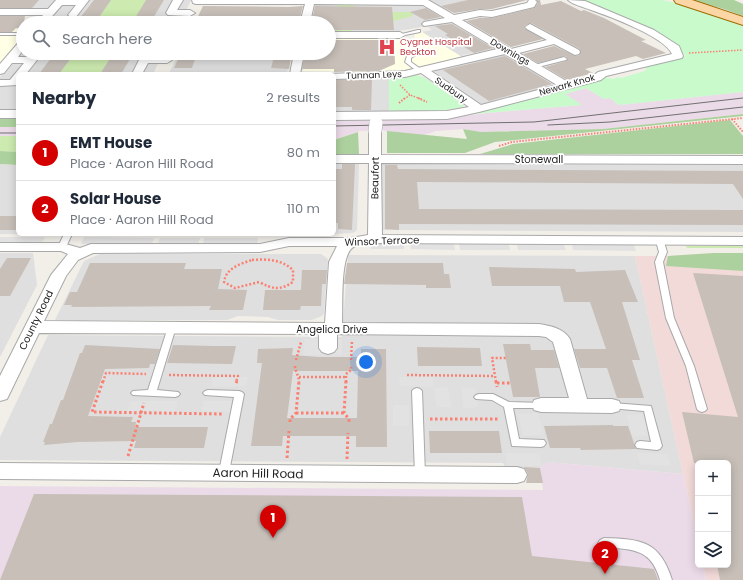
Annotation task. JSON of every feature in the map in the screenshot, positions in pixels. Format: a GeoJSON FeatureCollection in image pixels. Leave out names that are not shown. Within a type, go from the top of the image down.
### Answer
{"type":"FeatureCollection","features":[{"type":"Feature","properties":{"kind":"main road"},"geometry":{"type":"LineString","coordinates":[[680,0],[743,21]]}},
{"type":"Feature","properties":{"kind":"street"},"geometry":{"type":"LineString","coordinates":[[178,0],[171,13],[190,13]]}},
{"type":"Feature","properties":{"kind":"street"},"geometry":{"type":"LineString","coordinates":[[480,13],[482,8],[521,0],[535,1]]}},
{"type":"Feature","properties":{"kind":"street"},"geometry":{"type":"LineString","coordinates":[[573,0],[625,19],[656,36],[679,54]]}},
{"type":"Feature","properties":{"kind":"street"},"geometry":{"type":"LineString","coordinates":[[47,16],[60,1],[83,1]]}},
{"type":"Feature","properties":{"kind":"street"},"geometry":{"type":"LineString","coordinates":[[73,15],[83,1]]}},
{"type":"Feature","properties":{"kind":"street"},"geometry":{"type":"LineString","coordinates":[[188,16],[196,1]]}},
{"type":"Feature","properties":{"kind":"street","name":"Downings"},"geometry":{"type":"LineString","coordinates":[[196,1],[425,2],[567,86]]}},
{"type":"Feature","properties":{"kind":"street"},"geometry":{"type":"LineString","coordinates":[[307,16],[310,1]]}},
{"type":"Feature","properties":{"kind":"street"},"geometry":{"type":"LineString","coordinates":[[428,24],[480,13],[492,14],[531,5],[535,1]]}},
{"type":"Feature","properties":{"kind":"street"},"geometry":{"type":"LineString","coordinates":[[0,12],[51,12]]}},
{"type":"Feature","properties":{"kind":"street"},"geometry":{"type":"LineString","coordinates":[[530,27],[575,52]]}},
{"type":"Feature","properties":{"kind":"street"},"geometry":{"type":"LineString","coordinates":[[336,35],[400,35]]}},
{"type":"Feature","properties":{"kind":"street","name":"Tunnan Leys"},"geometry":{"type":"LineString","coordinates":[[336,76],[397,75],[551,39]]}},
{"type":"Feature","properties":{"kind":"street"},"geometry":{"type":"LineString","coordinates":[[0,72],[16,53]]}},
{"type":"Feature","properties":{"kind":"street","name":"Newark Knok"},"geometry":{"type":"LineString","coordinates":[[336,116],[376,123],[447,115],[478,109],[567,86],[597,78],[602,74],[678,56],[679,54]]}},
{"type":"Feature","properties":{"kind":"street"},"geometry":{"type":"LineString","coordinates":[[10,60],[32,60]]}},
{"type":"Feature","properties":{"kind":"street"},"geometry":{"type":"LineString","coordinates":[[22,72],[32,60]]}},
{"type":"Feature","properties":{"kind":"street"},"geometry":{"type":"LineString","coordinates":[[138,72],[144,60]]}},
{"type":"Feature","properties":{"kind":"street"},"geometry":{"type":"LineString","coordinates":[[162,72],[167,60]]}},
{"type":"Feature","properties":{"kind":"street"},"geometry":{"type":"LineString","coordinates":[[296,72],[298,60]]}},
{"type":"Feature","properties":{"kind":"street","name":"Sudbury"},"geometry":{"type":"LineString","coordinates":[[421,70],[478,109]]}},
{"type":"Feature","properties":{"kind":"street"},"geometry":{"type":"LineString","coordinates":[[0,83],[13,83],[16,79]]}},
{"type":"Feature","properties":{"kind":"street"},"geometry":{"type":"LineString","coordinates":[[0,114],[16,114]]}},
{"type":"Feature","properties":{"kind":"street","name":"Beaufort"},"geometry":{"type":"LineString","coordinates":[[375,240],[376,123]]}},
{"type":"Feature","properties":{"kind":"street","name":"Stonewall"},"geometry":{"type":"LineString","coordinates":[[336,159],[743,160]]}},
{"type":"Feature","properties":{"kind":"street"},"geometry":{"type":"LineString","coordinates":[[0,247],[65,240],[80,253]]}},
{"type":"Feature","properties":{"kind":"street","name":"Winsor Terrace"},"geometry":{"type":"LineString","coordinates":[[80,253],[100,248],[260,248],[289,242],[351,242],[375,240],[743,241]]}},
{"type":"Feature","properties":{"kind":"street"},"geometry":{"type":"LineString","coordinates":[[328,348],[338,262],[344,247],[351,242]]}},
{"type":"Feature","properties":{"kind":"street","name":"County Road"},"geometry":{"type":"LineString","coordinates":[[3,384],[59,275],[73,257],[80,253]]}},
{"type":"Feature","properties":{"kind":"street","name":"Angelica Drive"},"geometry":{"type":"LineString","coordinates":[[33,327],[539,330],[551,332],[561,339],[580,405]]}},
{"type":"Feature","properties":{"kind":"street"},"geometry":{"type":"LineString","coordinates":[[541,406],[612,406]]}},
{"type":"Feature","properties":{"kind":"street","name":"Aaron Hill Road"},"geometry":{"type":"LineString","coordinates":[[0,471],[517,475]]}},
{"type":"Feature","properties":{"kind":"lane"},"geometry":{"type":"LineString","coordinates":[[400,35],[418,31]]}},
{"type":"Feature","properties":{"kind":"lane"},"geometry":{"type":"LineString","coordinates":[[0,34],[16,34]]}},
{"type":"Feature","properties":{"kind":"lane"},"geometry":{"type":"LineString","coordinates":[[413,55],[409,57],[408,62],[421,70]]}},
{"type":"Feature","properties":{"kind":"lane"},"geometry":{"type":"LineString","coordinates":[[534,66],[564,59]]}},
{"type":"Feature","properties":{"kind":"lane"},"geometry":{"type":"LineString","coordinates":[[660,241],[663,252],[659,262],[670,318],[690,366],[702,409]]}},
{"type":"Feature","properties":{"kind":"lane"},"geometry":{"type":"LineString","coordinates":[[152,393],[172,328]]}},
{"type":"Feature","properties":{"kind":"lane"},"geometry":{"type":"LineString","coordinates":[[417,391],[420,475]]}},
{"type":"Feature","properties":{"kind":"lane"},"geometry":{"type":"LineString","coordinates":[[136,393],[175,394]]}},
{"type":"Feature","properties":{"kind":"lane"},"geometry":{"type":"LineString","coordinates":[[208,393],[239,394],[224,472]]}},
{"type":"Feature","properties":{"kind":"lane"},"geometry":{"type":"LineString","coordinates":[[479,397],[493,397],[504,403],[541,406]]}},
{"type":"Feature","properties":{"kind":"lane"},"geometry":{"type":"LineString","coordinates":[[504,403],[510,416],[515,443],[541,443]]}},
{"type":"Feature","properties":{"kind":"lane"},"geometry":{"type":"LineString","coordinates":[[612,406],[648,408],[658,446],[640,445]]}},
{"type":"Feature","properties":{"kind":"lane"},"geometry":{"type":"LineString","coordinates":[[604,543],[627,544],[644,548],[659,559],[666,580]]}},
{"type":"Feature","properties":{"kind":"path"},"geometry":{"type":"LineString","coordinates":[[679,54],[743,50]]}},
{"type":"Feature","properties":{"kind":"path"},"geometry":{"type":"LineString","coordinates":[[398,84],[410,95],[431,103]]}},
{"type":"Feature","properties":{"kind":"path"},"geometry":{"type":"LineString","coordinates":[[496,147],[512,142],[743,118]]}},
{"type":"Feature","properties":{"kind":"path"},"geometry":{"type":"LineString","coordinates":[[732,119],[743,132]]}},
{"type":"Feature","properties":{"kind":"path"},"geometry":{"type":"LineString","coordinates":[[252,260],[273,260],[283,262],[294,272],[293,282],[280,288],[265,286],[261,282],[257,282],[242,289],[232,287],[224,282],[226,274],[233,267],[252,260]]}},
{"type":"Feature","properties":{"kind":"path"},"geometry":{"type":"LineString","coordinates":[[296,360],[297,354],[300,351],[302,335]]}},
{"type":"Feature","properties":{"kind":"path"},"geometry":{"type":"LineString","coordinates":[[351,360],[352,335]]}},
{"type":"Feature","properties":{"kind":"path"},"geometry":{"type":"LineString","coordinates":[[504,403],[497,384],[492,358],[506,358]]}},
{"type":"Feature","properties":{"kind":"path"},"geometry":{"type":"LineString","coordinates":[[290,422],[290,419],[296,413],[299,377],[295,370],[295,366]]}},
{"type":"Feature","properties":{"kind":"path"},"geometry":{"type":"LineString","coordinates":[[349,424],[349,419],[344,413],[346,377],[351,367]]}},
{"type":"Feature","properties":{"kind":"path"},"geometry":{"type":"LineString","coordinates":[[407,375],[495,376]]}},
{"type":"Feature","properties":{"kind":"path"},"geometry":{"type":"LineString","coordinates":[[299,377],[346,377]]}},
{"type":"Feature","properties":{"kind":"path"},"geometry":{"type":"LineString","coordinates":[[497,384],[511,384]]}},
{"type":"Feature","properties":{"kind":"path"},"geometry":{"type":"LineString","coordinates":[[127,413],[235,414]]}},
{"type":"Feature","properties":{"kind":"path"},"geometry":{"type":"LineString","coordinates":[[123,472],[141,413]]}},
{"type":"Feature","properties":{"kind":"path"},"geometry":{"type":"LineString","coordinates":[[296,413],[344,413]]}},
{"type":"Feature","properties":{"kind":"path"},"geometry":{"type":"LineString","coordinates":[[418,418],[500,419],[510,416]]}},
{"type":"Feature","properties":{"kind":"path"},"geometry":{"type":"LineString","coordinates":[[286,473],[289,431]]}},
{"type":"Feature","properties":{"kind":"path"},"geometry":{"type":"LineString","coordinates":[[346,474],[348,433]]}},
{"type":"Feature","properties":{"kind":"shaded area"},"geometry":{"type":"Polygon","coordinates":[[[0,0],[56,0],[48,10],[0,9],[0,0]]]}},
{"type":"Feature","properties":{"kind":"shaded area"},"geometry":{"type":"Polygon","coordinates":[[[65,0],[191,0],[183,16],[52,16],[65,0]]]}},
{"type":"Feature","properties":{"kind":"shaded area"},"geometry":{"type":"Polygon","coordinates":[[[428,0],[509,0],[449,12],[428,0]]]}},
{"type":"Feature","properties":{"kind":"shaded area"},"geometry":{"type":"Polygon","coordinates":[[[318,4],[419,4],[441,17],[421,22],[427,26],[387,33],[336,31],[336,16],[314,16],[315,6],[318,4]]]}},
{"type":"Feature","properties":{"kind":"shaded area"},"geometry":{"type":"Polygon","coordinates":[[[444,23],[454,24],[494,49],[463,55],[462,57],[422,32],[432,30],[428,27],[444,23]]]}},
{"type":"Feature","properties":{"kind":"shaded area"},"geometry":{"type":"Polygon","coordinates":[[[0,29],[16,29],[16,47],[0,66],[0,29]]]}},
{"type":"Feature","properties":{"kind":"shaded area","name":"Cygnet Hospital Beckton"},"geometry":{"type":"Polygon","coordinates":[[[422,32],[462,57],[394,72],[303,71],[305,60],[336,60],[336,37],[397,37],[405,40],[414,39],[415,34],[422,32]]]}},
{"type":"Feature","properties":{"kind":"shaded area"},"geometry":{"type":"Polygon","coordinates":[[[506,55],[557,84],[479,105],[434,71],[506,55]]]}},
{"type":"Feature","properties":{"kind":"shaded area"},"geometry":{"type":"Polygon","coordinates":[[[16,58],[16,60],[160,60],[154,72],[16,72],[16,110],[0,110],[0,77],[16,58]]]}},
{"type":"Feature","properties":{"kind":"shaded area"},"geometry":{"type":"Polygon","coordinates":[[[176,60],[290,60],[287,72],[170,72],[176,60]]]}},
{"type":"Feature","properties":{"kind":"shaded area"},"geometry":{"type":"Polygon","coordinates":[[[336,78],[389,78],[389,112],[336,112],[336,78]]]}},
{"type":"Feature","properties":{"kind":"shaded area"},"geometry":{"type":"Polygon","coordinates":[[[586,88],[604,99],[610,98],[619,105],[743,92],[743,114],[603,129],[481,132],[463,129],[436,131],[409,140],[383,130],[360,131],[336,139],[336,121],[440,119],[488,113],[581,105],[565,94],[586,88]]]}},
{"type":"Feature","properties":{"kind":"shaded area"},"geometry":{"type":"Polygon","coordinates":[[[0,118],[16,118],[16,140],[0,140],[0,118]]]}},
{"type":"Feature","properties":{"kind":"shaded area"},"geometry":{"type":"Polygon","coordinates":[[[336,163],[359,164],[357,230],[353,233],[336,234],[336,163]]]}},
{"type":"Feature","properties":{"kind":"shaded area"},"geometry":{"type":"Polygon","coordinates":[[[0,164],[16,165],[16,234],[0,234],[0,164]]]}},
{"type":"Feature","properties":{"kind":"shaded area"},"geometry":{"type":"Polygon","coordinates":[[[382,164],[743,165],[743,232],[382,230],[382,164]]]}},
{"type":"Feature","properties":{"kind":"shaded area"},"geometry":{"type":"Polygon","coordinates":[[[0,237],[45,237],[42,243],[0,243],[0,237]]]}},
{"type":"Feature","properties":{"kind":"shaded area"},"geometry":{"type":"Polygon","coordinates":[[[84,237],[154,238],[152,244],[81,244],[84,237]]]}},
{"type":"Feature","properties":{"kind":"shaded area"},"geometry":{"type":"Polygon","coordinates":[[[160,238],[200,238],[198,244],[158,244],[160,238]]]}},
{"type":"Feature","properties":{"kind":"shaded area"},"geometry":{"type":"Polygon","coordinates":[[[204,238],[258,238],[257,244],[203,244],[204,238]]]}},
{"type":"Feature","properties":{"kind":"shaded area"},"geometry":{"type":"Polygon","coordinates":[[[371,243],[404,243],[404,249],[371,249],[371,243]]]}},
{"type":"Feature","properties":{"kind":"shaded area"},"geometry":{"type":"Polygon","coordinates":[[[410,244],[454,244],[455,250],[411,249],[410,244]]]}},
{"type":"Feature","properties":{"kind":"shaded area"},"geometry":{"type":"Polygon","coordinates":[[[459,244],[509,244],[510,250],[460,250],[459,244]]]}},
{"type":"Feature","properties":{"kind":"shaded area"},"geometry":{"type":"Polygon","coordinates":[[[517,244],[564,245],[566,250],[518,250],[517,244]]]}},
{"type":"Feature","properties":{"kind":"shaded area"},"geometry":{"type":"Polygon","coordinates":[[[572,245],[634,245],[636,251],[573,250],[572,245]]]}},
{"type":"Feature","properties":{"kind":"shaded area"},"geometry":{"type":"Polygon","coordinates":[[[0,253],[33,253],[37,285],[0,357],[0,253]]]}},
{"type":"Feature","properties":{"kind":"shaded area"},"geometry":{"type":"Polygon","coordinates":[[[743,253],[743,580],[706,580],[704,568],[731,568],[731,460],[695,460],[695,528],[635,256],[743,253]]]}},
{"type":"Feature","properties":{"kind":"shaded area"},"geometry":{"type":"Polygon","coordinates":[[[100,254],[321,254],[328,259],[324,313],[322,316],[312,320],[278,320],[268,317],[238,316],[227,320],[55,320],[84,261],[100,254]]]}},
{"type":"Feature","properties":{"kind":"shaded area"},"geometry":{"type":"Polygon","coordinates":[[[348,255],[635,256],[683,474],[547,462],[540,468],[505,467],[503,463],[0,460],[0,437],[48,335],[342,337],[348,255]]]}},
{"type":"Feature","properties":{"kind":"shaded area"},"geometry":{"type":"Polygon","coordinates":[[[305,339],[342,339],[342,355],[303,355],[305,339]]]}},
{"type":"Feature","properties":{"kind":"shaded area"},"geometry":{"type":"Polygon","coordinates":[[[213,377],[248,377],[246,386],[211,387],[213,377]]]}},
{"type":"Feature","properties":{"kind":"shaded area"},"geometry":{"type":"Polygon","coordinates":[[[399,377],[433,377],[434,387],[400,386],[399,377]]]}},
{"type":"Feature","properties":{"kind":"shaded area"},"geometry":{"type":"Polygon","coordinates":[[[448,387],[451,407],[437,407],[434,388],[448,387]]]}},
{"type":"Feature","properties":{"kind":"shaded area"},"geometry":{"type":"Polygon","coordinates":[[[461,388],[475,388],[478,407],[464,408],[461,388]]]}},
{"type":"Feature","properties":{"kind":"shaded area"},"geometry":{"type":"Polygon","coordinates":[[[131,401],[178,401],[175,412],[127,411],[131,401]]]}},
{"type":"Feature","properties":{"kind":"shaded area"},"geometry":{"type":"Polygon","coordinates":[[[204,401],[232,401],[230,412],[202,411],[204,401]]]}},
{"type":"Feature","properties":{"kind":"shaded area"},"geometry":{"type":"Polygon","coordinates":[[[393,405],[409,405],[409,426],[393,426],[393,405]]]}},
{"type":"Feature","properties":{"kind":"shaded area"},"geometry":{"type":"Polygon","coordinates":[[[538,413],[544,435],[523,436],[518,414],[538,413]]]}},
{"type":"Feature","properties":{"kind":"shaded area"},"geometry":{"type":"Polygon","coordinates":[[[645,414],[653,436],[633,436],[626,415],[645,414]]]}},
{"type":"Feature","properties":{"kind":"shaded area"},"geometry":{"type":"Polygon","coordinates":[[[505,453],[539,453],[542,466],[507,466],[505,453]]]}},
{"type":"Feature","properties":{"kind":"shaded area"},"geometry":{"type":"Polygon","coordinates":[[[637,453],[667,454],[671,466],[640,464],[637,453]]]}},
{"type":"Feature","properties":{"kind":"shaded area"},"geometry":{"type":"Polygon","coordinates":[[[547,462],[683,474],[695,528],[695,568],[704,568],[706,580],[0,580],[0,486],[543,490],[540,468],[547,462]]]}},
{"type":"Feature","properties":{"kind":"green space"},"geometry":{"type":"Polygon","coordinates":[[[111,0],[147,0],[137,16],[100,16],[111,0]]]}},
{"type":"Feature","properties":{"kind":"green space"},"geometry":{"type":"Polygon","coordinates":[[[579,0],[662,0],[682,4],[743,26],[743,92],[619,105],[610,98],[604,99],[586,88],[565,94],[582,105],[472,114],[605,77],[613,79],[618,77],[621,78],[645,71],[647,66],[650,64],[686,56],[662,36],[636,22],[579,0]]]}},
{"type":"Feature","properties":{"kind":"green space"},"geometry":{"type":"Polygon","coordinates":[[[690,0],[734,0],[743,4],[743,16],[724,9],[690,0]]]}},
{"type":"Feature","properties":{"kind":"green space"},"geometry":{"type":"Polygon","coordinates":[[[338,4],[354,4],[353,12],[412,12],[413,16],[394,21],[393,24],[352,24],[352,31],[336,31],[338,4]]]}},
{"type":"Feature","properties":{"kind":"green space"},"geometry":{"type":"Polygon","coordinates":[[[70,60],[109,60],[101,72],[60,72],[70,60]]]}},
{"type":"Feature","properties":{"kind":"green space"},"geometry":{"type":"Polygon","coordinates":[[[417,75],[425,78],[464,105],[463,107],[435,112],[389,112],[389,78],[417,75]]]}},
{"type":"Feature","properties":{"kind":"green space"},"geometry":{"type":"Polygon","coordinates":[[[743,114],[743,116],[495,142],[465,153],[387,153],[387,131],[467,139],[463,129],[481,132],[603,129],[743,114]]]}},
{"type":"Feature","properties":{"kind":"green space"},"geometry":{"type":"Polygon","coordinates":[[[0,118],[16,118],[16,127],[0,127],[0,118]]]}},
{"type":"Feature","properties":{"kind":"green space"},"geometry":{"type":"Polygon","coordinates":[[[730,120],[743,136],[743,154],[480,154],[513,144],[730,120]]]}},
{"type":"Feature","properties":{"kind":"green space"},"geometry":{"type":"Polygon","coordinates":[[[358,132],[359,154],[336,154],[336,139],[358,132]]]}},
{"type":"Feature","properties":{"kind":"green space"},"geometry":{"type":"Polygon","coordinates":[[[0,136],[16,136],[16,152],[0,151],[0,136]]]}},
{"type":"Feature","properties":{"kind":"green space"},"geometry":{"type":"Polygon","coordinates":[[[0,151],[16,152],[16,165],[0,164],[0,151]]]}},
{"type":"Feature","properties":{"kind":"green space"},"geometry":{"type":"Polygon","coordinates":[[[686,246],[743,246],[743,248],[687,248],[686,246]]]}},
{"type":"Feature","properties":{"kind":"green space"},"geometry":{"type":"Polygon","coordinates":[[[743,253],[743,271],[666,266],[668,256],[743,253]]]}},
{"type":"Feature","properties":{"kind":"building"},"geometry":{"type":"Polygon","coordinates":[[[0,0],[39,0],[32,8],[0,8],[0,0]]]}},
{"type":"Feature","properties":{"kind":"building"},"geometry":{"type":"Polygon","coordinates":[[[94,0],[111,0],[100,16],[81,16],[94,0]]]}},
{"type":"Feature","properties":{"kind":"building"},"geometry":{"type":"Polygon","coordinates":[[[146,0],[164,0],[154,16],[136,16],[146,0]]]}},
{"type":"Feature","properties":{"kind":"building"},"geometry":{"type":"Polygon","coordinates":[[[468,0],[527,0],[492,9],[480,9],[454,13],[441,6],[468,0]]]}},
{"type":"Feature","properties":{"kind":"building"},"geometry":{"type":"Polygon","coordinates":[[[537,0],[540,0],[541,5],[561,1],[581,11],[584,10],[604,18],[646,40],[641,41],[666,53],[643,59],[636,56],[585,69],[593,73],[567,80],[545,67],[566,61],[568,59],[565,56],[538,63],[523,54],[554,46],[575,56],[580,55],[580,49],[531,23],[524,26],[524,28],[543,39],[511,47],[466,21],[480,18],[492,18],[534,8],[538,3],[537,0]]]}},
{"type":"Feature","properties":{"kind":"building"},"geometry":{"type":"Polygon","coordinates":[[[203,6],[303,6],[300,16],[198,16],[203,6]]]}},
{"type":"Feature","properties":{"kind":"building"},"geometry":{"type":"Polygon","coordinates":[[[315,6],[392,7],[394,30],[336,30],[336,16],[313,16],[315,6]]]}},
{"type":"Feature","properties":{"kind":"building"},"geometry":{"type":"Polygon","coordinates":[[[426,8],[441,17],[425,20],[410,12],[426,8]]]}},
{"type":"Feature","properties":{"kind":"building"},"geometry":{"type":"Polygon","coordinates":[[[0,16],[16,16],[16,28],[12,32],[0,32],[0,16]]]}},
{"type":"Feature","properties":{"kind":"building"},"geometry":{"type":"Polygon","coordinates":[[[452,24],[493,48],[474,53],[445,35],[448,34],[435,26],[452,24]]]}},
{"type":"Feature","properties":{"kind":"building","name":"Cygnet Hospital Beckton"},"geometry":{"type":"Polygon","coordinates":[[[336,40],[394,40],[395,64],[379,71],[334,72],[334,69],[302,69],[304,60],[336,60],[336,40]]]}},
{"type":"Feature","properties":{"kind":"building"},"geometry":{"type":"Polygon","coordinates":[[[505,56],[552,84],[489,101],[443,70],[505,56]]]}},
{"type":"Feature","properties":{"kind":"building"},"geometry":{"type":"Polygon","coordinates":[[[50,60],[70,60],[60,72],[40,72],[50,60]]]}},
{"type":"Feature","properties":{"kind":"building"},"geometry":{"type":"Polygon","coordinates":[[[109,60],[129,60],[122,72],[101,72],[109,60]]]}},
{"type":"Feature","properties":{"kind":"building"},"geometry":{"type":"Polygon","coordinates":[[[178,60],[195,60],[192,68],[174,68],[178,60]]]}},
{"type":"Feature","properties":{"kind":"building"},"geometry":{"type":"Polygon","coordinates":[[[273,60],[291,60],[289,69],[271,68],[273,60]]]}},
{"type":"Feature","properties":{"kind":"building"},"geometry":{"type":"Polygon","coordinates":[[[372,79],[371,110],[352,110],[352,107],[336,107],[336,80],[372,79]]]}},
{"type":"Feature","properties":{"kind":"building"},"geometry":{"type":"Polygon","coordinates":[[[342,164],[355,164],[352,230],[338,229],[338,223],[336,223],[336,169],[342,169],[342,164]]]}},
{"type":"Feature","properties":{"kind":"building"},"geometry":{"type":"Polygon","coordinates":[[[385,165],[397,165],[398,169],[743,171],[743,199],[733,184],[417,182],[419,209],[743,210],[743,225],[399,224],[399,230],[385,229],[385,165]]]}},
{"type":"Feature","properties":{"kind":"building"},"geometry":{"type":"Polygon","coordinates":[[[0,216],[16,216],[16,230],[0,230],[0,216]]]}},
{"type":"Feature","properties":{"kind":"building"},"geometry":{"type":"Polygon","coordinates":[[[7,258],[31,258],[10,296],[0,296],[0,269],[7,258]]]}},
{"type":"Feature","properties":{"kind":"building"},"geometry":{"type":"Polygon","coordinates":[[[90,263],[186,263],[184,269],[222,269],[218,289],[247,290],[243,310],[209,310],[211,306],[71,307],[72,305],[64,305],[70,292],[77,292],[90,263]]]}},
{"type":"Feature","properties":{"kind":"building"},"geometry":{"type":"Polygon","coordinates":[[[347,263],[443,263],[444,274],[449,274],[451,288],[426,288],[426,285],[344,284],[347,263]]]}},
{"type":"Feature","properties":{"kind":"building"},"geometry":{"type":"Polygon","coordinates":[[[489,267],[575,269],[576,272],[625,270],[638,302],[622,302],[640,360],[632,360],[644,398],[617,398],[607,368],[580,368],[574,349],[606,349],[590,302],[564,302],[560,286],[492,286],[489,267]]]}},
{"type":"Feature","properties":{"kind":"building"},"geometry":{"type":"Polygon","coordinates":[[[302,270],[327,270],[326,284],[322,284],[321,306],[301,306],[300,310],[263,310],[265,290],[301,290],[302,270]]]}},
{"type":"Feature","properties":{"kind":"building"},"geometry":{"type":"Polygon","coordinates":[[[693,273],[743,276],[743,580],[720,580],[718,568],[731,568],[731,460],[695,460],[694,463],[682,412],[738,417],[693,273]]]}},
{"type":"Feature","properties":{"kind":"building"},"geometry":{"type":"Polygon","coordinates":[[[503,344],[530,344],[531,350],[554,350],[559,368],[535,368],[540,397],[513,397],[503,344]]]}},
{"type":"Feature","properties":{"kind":"building"},"geometry":{"type":"Polygon","coordinates":[[[85,345],[160,349],[155,364],[150,364],[149,368],[105,369],[88,416],[133,417],[131,422],[136,422],[135,427],[208,427],[204,448],[134,448],[136,441],[78,442],[44,445],[45,442],[43,442],[50,424],[52,424],[61,400],[63,400],[80,353],[82,353],[85,345]]]}},
{"type":"Feature","properties":{"kind":"building"},"geometry":{"type":"Polygon","coordinates":[[[173,345],[236,346],[232,364],[167,363],[173,345]]]}},
{"type":"Feature","properties":{"kind":"building"},"geometry":{"type":"Polygon","coordinates":[[[417,347],[480,348],[482,366],[418,366],[417,347]]]}},
{"type":"Feature","properties":{"kind":"building"},"geometry":{"type":"Polygon","coordinates":[[[293,348],[292,355],[319,357],[361,357],[361,349],[386,349],[387,447],[356,447],[356,436],[283,436],[282,446],[251,446],[262,363],[257,363],[258,349],[293,348]],[[293,371],[287,418],[357,418],[358,371],[293,371]]]}},
{"type":"Feature","properties":{"kind":"building"},"geometry":{"type":"Polygon","coordinates":[[[544,426],[628,426],[636,449],[581,450],[580,448],[550,448],[544,426]]]}},
{"type":"Feature","properties":{"kind":"building"},"geometry":{"type":"Polygon","coordinates":[[[429,431],[499,431],[502,453],[430,453],[429,431]]]}},
{"type":"Feature","properties":{"kind":"building"},"geometry":{"type":"Polygon","coordinates":[[[524,467],[540,468],[543,483],[526,483],[528,474],[524,467]]]}},
{"type":"Feature","properties":{"kind":"building"},"geometry":{"type":"Polygon","coordinates":[[[34,494],[522,497],[532,556],[654,569],[658,580],[0,580],[34,494]]]}},
{"type":"Feature","properties":{"kind":"tram line"},"geometry":{"type":"LineString","coordinates":[[336,126],[534,122],[743,98]]}},
{"type":"Feature","properties":{"kind":"tram line"},"geometry":{"type":"LineString","coordinates":[[548,125],[610,122],[743,107]]}},
{"type":"Feature","properties":{"kind":"tram line"},"geometry":{"type":"LineString","coordinates":[[0,133],[16,133]]}},
{"type":"Feature","properties":{"kind":"place","name":"Cygnet Hospital Beckton"},"geometry":{"type":"Point","coordinates":[387,47]}},
{"type":"Feature","properties":{"kind":"place","name":"EMT House"},"geometry":{"type":"Point","coordinates":[273,538]}},
{"type":"Feature","properties":{"kind":"place","name":"Solar House"},"geometry":{"type":"Point","coordinates":[605,574]}}]}
